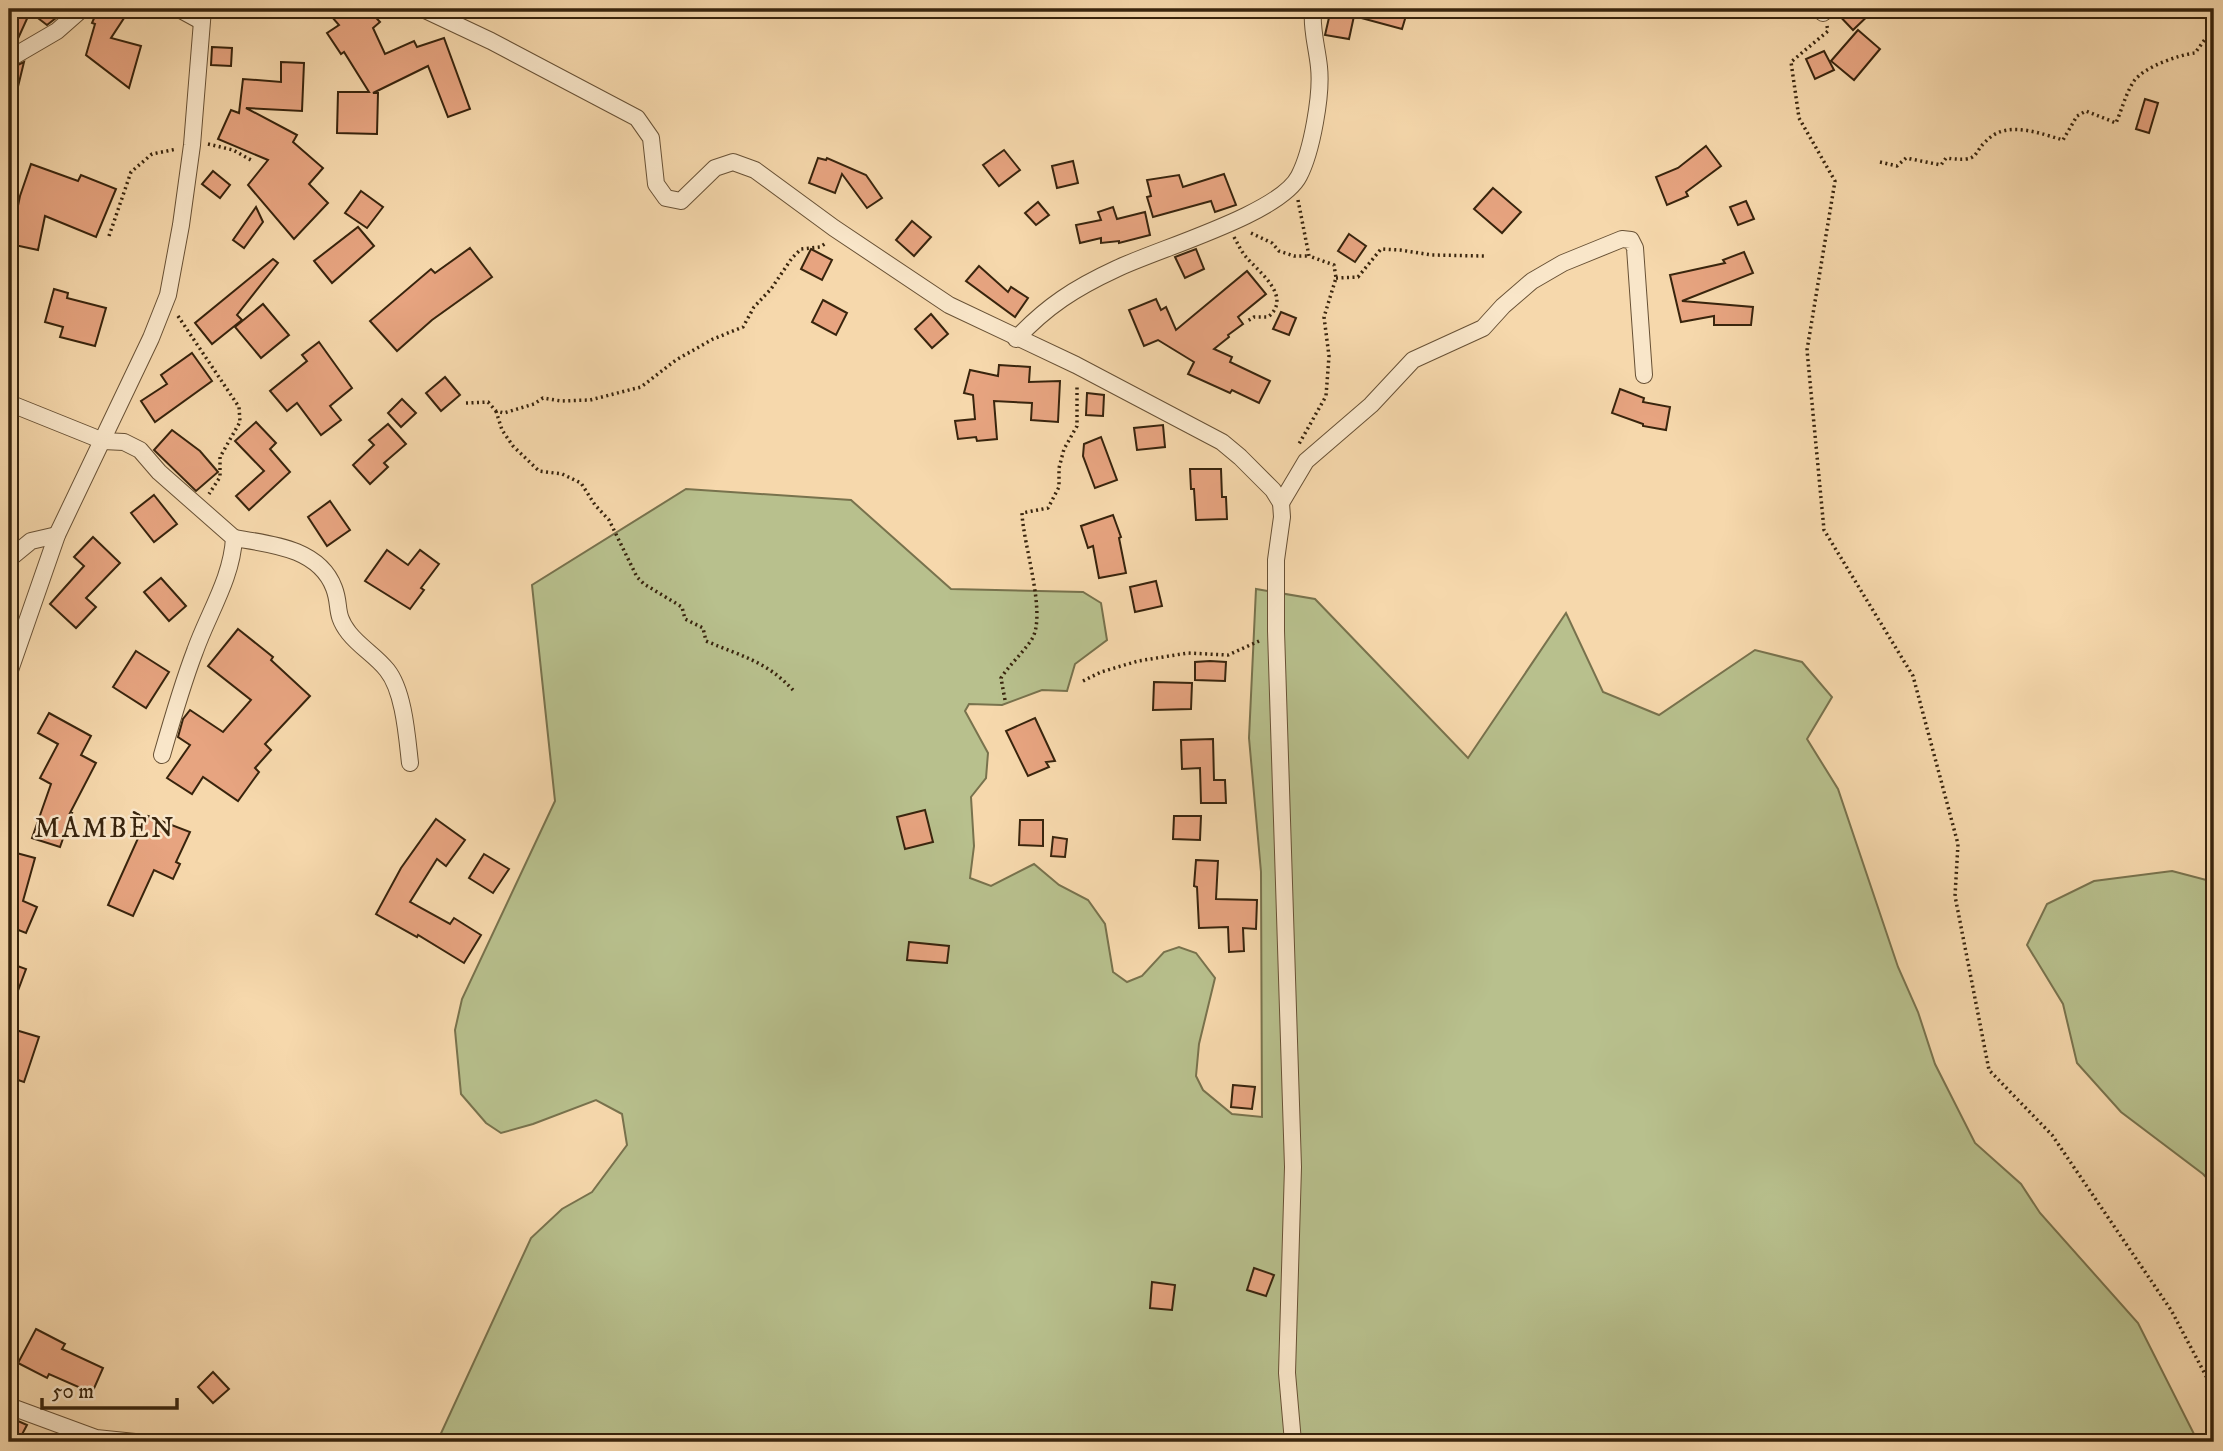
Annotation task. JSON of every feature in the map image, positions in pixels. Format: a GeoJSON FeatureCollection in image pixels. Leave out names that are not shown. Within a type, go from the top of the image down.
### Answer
{"type":"FeatureCollection","features":[{"type":"Feature","properties":{"kind":"street"},"geometry":{"type":"LineString","coordinates":[[9,59],[57,31],[82,9]]}},
{"type":"Feature","properties":{"kind":"street"},"geometry":{"type":"LineString","coordinates":[[9,668],[57,535],[151,338],[168,295],[192,145],[202,15],[179,9]]}},
{"type":"Feature","properties":{"kind":"street"},"geometry":{"type":"LineString","coordinates":[[424,9],[638,118],[651,138],[656,184],[666,198],[681,201],[715,168],[733,162],[755,170],[834,228],[949,305],[1016,339],[1076,365],[1222,442],[1258,475],[1281,503]]}},
{"type":"Feature","properties":{"kind":"street"},"geometry":{"type":"LineString","coordinates":[[1016,339],[1056,301],[1116,268],[1253,212],[1292,187],[1300,175],[1309,148],[1318,101],[1319,64],[1314,44],[1312,9]]}},
{"type":"Feature","properties":{"kind":"street"},"geometry":{"type":"LineString","coordinates":[[1293,1442],[1287,1373],[1293,1167],[1276,631],[1276,561],[1282,517],[1281,503],[1306,461],[1371,405],[1413,360],[1483,328],[1532,281],[1563,264],[1622,239],[1631,240],[1636,248],[1644,375]]}},
{"type":"Feature","properties":{"kind":"street"},"geometry":{"type":"LineString","coordinates":[[9,403],[103,440],[124,442],[140,450],[159,472],[234,538],[281,546],[304,555],[319,566],[334,588],[338,615],[350,634],[389,672],[407,729],[410,763]]}},
{"type":"Feature","properties":{"kind":"street"},"geometry":{"type":"LineString","coordinates":[[9,559],[30,541],[57,535]]}},
{"type":"Feature","properties":{"kind":"street"},"geometry":{"type":"LineString","coordinates":[[162,755],[191,661],[233,551],[234,538]]}},
{"type":"Feature","properties":{"kind":"street"},"geometry":{"type":"LineString","coordinates":[[9,1406],[96,1438],[135,1442]]}},
{"type":"Feature","properties":{"kind":"path"},"geometry":{"type":"LineString","coordinates":[[1823,11],[1828,31],[1791,62],[1800,118],[1835,181],[1807,350],[1824,530],[1913,676],[1958,844],[1955,896],[1989,1070],[2052,1135],[2171,1310],[2214,1391]]}},
{"type":"Feature","properties":{"kind":"path"},"geometry":{"type":"LineString","coordinates":[[1880,162],[1897,166],[1906,158],[1941,165],[1946,158],[1974,158],[1993,135],[2017,129],[2063,140],[2077,116],[2086,110],[2116,123],[2130,87],[2137,77],[2174,56],[2195,53],[2214,27]]}},
{"type":"Feature","properties":{"kind":"path"},"geometry":{"type":"LineString","coordinates":[[109,236],[131,172],[152,154],[204,143],[233,150],[251,160]]}},
{"type":"Feature","properties":{"kind":"path"},"geometry":{"type":"LineString","coordinates":[[1292,187],[1301,210],[1308,256]]}},
{"type":"Feature","properties":{"kind":"path"},"geometry":{"type":"LineString","coordinates":[[1226,223],[1259,235],[1279,251],[1293,256],[1308,256],[1334,265],[1336,278],[1324,317],[1329,356],[1326,396],[1299,443],[1296,460],[1298,473]]}},
{"type":"Feature","properties":{"kind":"path"},"geometry":{"type":"LineString","coordinates":[[1226,223],[1244,255],[1270,281],[1277,303],[1274,313],[1268,317],[1254,317],[1246,322]]}},
{"type":"Feature","properties":{"kind":"path"},"geometry":{"type":"LineString","coordinates":[[496,411],[504,413],[534,404],[544,398],[561,401],[590,400],[641,387],[676,360],[713,339],[743,327],[754,307],[771,289],[792,258],[801,249],[820,247],[832,240],[834,228]]}},
{"type":"Feature","properties":{"kind":"path"},"geometry":{"type":"LineString","coordinates":[[1336,278],[1358,277],[1381,249],[1432,256],[1484,256]]}},
{"type":"Feature","properties":{"kind":"path"},"geometry":{"type":"LineString","coordinates":[[168,295],[177,314],[239,407],[240,422],[220,457],[220,477],[201,509]]}},
{"type":"Feature","properties":{"kind":"path"},"geometry":{"type":"LineString","coordinates":[[1005,699],[1001,678],[1032,638],[1038,620],[1022,513],[1048,508],[1059,487],[1059,468],[1064,449],[1077,426],[1076,365]]}},
{"type":"Feature","properties":{"kind":"path"},"geometry":{"type":"LineString","coordinates":[[466,403],[488,402],[496,411],[502,430],[513,446],[539,471],[562,474],[581,483],[595,505],[610,520],[637,577],[682,607],[685,619],[703,628],[706,641],[754,659],[778,674],[793,690]]}},
{"type":"Feature","properties":{"kind":"path"},"geometry":{"type":"LineString","coordinates":[[1083,681],[1101,673],[1167,655],[1188,653],[1228,656],[1276,631]]}},
{"type":"Feature","properties":{"kind":"green space"},"geometry":{"type":"Polygon","coordinates":[[[686,489],[851,500],[951,589],[1083,592],[1101,603],[1107,640],[1075,664],[1067,691],[1042,690],[1002,705],[969,704],[965,711],[988,753],[986,778],[971,797],[974,846],[970,878],[991,886],[1034,864],[1059,885],[1088,900],[1105,924],[1113,972],[1127,982],[1142,976],[1164,952],[1179,947],[1196,953],[1215,978],[1199,1044],[1196,1076],[1203,1090],[1232,1114],[1262,1117],[1261,872],[1249,738],[1256,589],[1315,599],[1468,758],[1566,613],[1603,692],[1659,715],[1755,650],[1802,662],[1832,697],[1807,739],[1838,789],[1898,967],[1918,1012],[1935,1064],[1975,1143],[2021,1184],[2040,1213],[2138,1323],[2198,1442],[542,1442],[525,1437],[516,1442],[437,1442],[531,1238],[562,1209],[592,1192],[627,1145],[622,1114],[596,1100],[501,1133],[486,1123],[461,1094],[455,1030],[462,999],[555,801],[532,585],[686,489]]]}},
{"type":"Feature","properties":{"kind":"green space"},"geometry":{"type":"Polygon","coordinates":[[[2172,871],[2214,882],[2214,1186],[2203,1174],[2121,1112],[2077,1063],[2063,1004],[2027,945],[2047,904],[2094,881],[2172,871]]]}},
{"type":"Feature","properties":{"kind":"building"},"geometry":{"type":"Polygon","coordinates":[[[9,9],[54,9],[61,14],[47,25],[30,12],[16,43],[9,47],[9,9]]]}},
{"type":"Feature","properties":{"kind":"building"},"geometry":{"type":"Polygon","coordinates":[[[98,9],[130,9],[111,38],[141,46],[129,88],[86,55],[95,24],[92,23],[98,9]]]}},
{"type":"Feature","properties":{"kind":"building"},"geometry":{"type":"Polygon","coordinates":[[[325,9],[368,9],[380,22],[373,28],[385,54],[414,41],[417,47],[444,38],[470,109],[448,117],[428,66],[373,93],[378,93],[377,134],[337,133],[338,92],[369,92],[344,52],[341,54],[327,33],[339,25],[325,9]]]}},
{"type":"Feature","properties":{"kind":"building"},"geometry":{"type":"Polygon","coordinates":[[[1331,9],[1408,9],[1402,29],[1354,16],[1349,39],[1325,35],[1331,9]]]}},
{"type":"Feature","properties":{"kind":"building"},"geometry":{"type":"Polygon","coordinates":[[[1833,9],[1875,9],[1853,30],[1833,9]]]}},
{"type":"Feature","properties":{"kind":"building"},"geometry":{"type":"Polygon","coordinates":[[[1858,30],[1880,49],[1854,80],[1831,61],[1858,30]]]}},
{"type":"Feature","properties":{"kind":"building"},"geometry":{"type":"Polygon","coordinates":[[[212,47],[232,48],[231,66],[211,65],[212,47]]]}},
{"type":"Feature","properties":{"kind":"building"},"geometry":{"type":"Polygon","coordinates":[[[1824,51],[1834,70],[1815,79],[1806,59],[1824,51]]]}},
{"type":"Feature","properties":{"kind":"building"},"geometry":{"type":"Polygon","coordinates":[[[24,62],[14,103],[9,102],[9,69],[24,62]]]}},
{"type":"Feature","properties":{"kind":"building"},"geometry":{"type":"Polygon","coordinates":[[[281,62],[304,63],[302,111],[246,108],[297,135],[293,142],[323,168],[309,184],[328,203],[294,239],[248,185],[268,160],[218,139],[231,110],[239,113],[243,79],[281,82],[281,62]]]}},
{"type":"Feature","properties":{"kind":"building"},"geometry":{"type":"Polygon","coordinates":[[[2145,99],[2158,103],[2149,133],[2136,129],[2145,99]]]}},
{"type":"Feature","properties":{"kind":"building"},"geometry":{"type":"Polygon","coordinates":[[[1706,146],[1721,166],[1686,192],[1688,196],[1667,205],[1656,177],[1678,168],[1706,146]]]}},
{"type":"Feature","properties":{"kind":"building"},"geometry":{"type":"Polygon","coordinates":[[[1004,150],[1020,170],[999,186],[983,165],[1004,150]]]}},
{"type":"Feature","properties":{"kind":"building"},"geometry":{"type":"Polygon","coordinates":[[[818,158],[827,158],[866,175],[882,198],[867,208],[842,174],[835,193],[809,183],[818,158]]]}},
{"type":"Feature","properties":{"kind":"building"},"geometry":{"type":"Polygon","coordinates":[[[1073,161],[1078,183],[1057,188],[1052,166],[1073,161]]]}},
{"type":"Feature","properties":{"kind":"building"},"geometry":{"type":"Polygon","coordinates":[[[31,164],[78,181],[81,175],[116,189],[96,237],[45,216],[38,250],[10,244],[20,196],[31,164]]]}},
{"type":"Feature","properties":{"kind":"building"},"geometry":{"type":"Polygon","coordinates":[[[213,171],[230,185],[220,198],[202,184],[213,171]]]}},
{"type":"Feature","properties":{"kind":"building"},"geometry":{"type":"Polygon","coordinates":[[[1224,174],[1236,205],[1215,212],[1211,201],[1153,217],[1147,197],[1151,196],[1147,180],[1179,175],[1183,187],[1224,174]]]}},
{"type":"Feature","properties":{"kind":"building"},"geometry":{"type":"Polygon","coordinates":[[[1493,188],[1521,212],[1502,233],[1474,209],[1493,188]]]}},
{"type":"Feature","properties":{"kind":"building"},"geometry":{"type":"Polygon","coordinates":[[[361,191],[383,207],[367,228],[345,213],[361,191]]]}},
{"type":"Feature","properties":{"kind":"building"},"geometry":{"type":"Polygon","coordinates":[[[1746,201],[1754,219],[1738,225],[1730,207],[1746,201]]]}},
{"type":"Feature","properties":{"kind":"building"},"geometry":{"type":"Polygon","coordinates":[[[1038,202],[1049,215],[1036,225],[1025,213],[1038,202]]]}},
{"type":"Feature","properties":{"kind":"building"},"geometry":{"type":"Polygon","coordinates":[[[256,207],[263,222],[244,248],[233,240],[256,207]]]}},
{"type":"Feature","properties":{"kind":"building"},"geometry":{"type":"Polygon","coordinates":[[[1113,207],[1117,219],[1145,212],[1150,235],[1119,243],[1101,243],[1101,238],[1080,243],[1076,225],[1101,220],[1098,212],[1113,207]]]}},
{"type":"Feature","properties":{"kind":"building"},"geometry":{"type":"Polygon","coordinates":[[[912,221],[931,237],[914,256],[896,240],[912,221]]]}},
{"type":"Feature","properties":{"kind":"building"},"geometry":{"type":"Polygon","coordinates":[[[358,227],[374,246],[332,283],[314,261],[358,227]]]}},
{"type":"Feature","properties":{"kind":"building"},"geometry":{"type":"Polygon","coordinates":[[[1349,234],[1366,246],[1355,262],[1338,251],[1349,234]]]}},
{"type":"Feature","properties":{"kind":"building"},"geometry":{"type":"Polygon","coordinates":[[[470,248],[492,277],[432,320],[397,351],[370,321],[431,269],[435,273],[470,248]]]}},
{"type":"Feature","properties":{"kind":"building"},"geometry":{"type":"Polygon","coordinates":[[[811,249],[832,260],[822,280],[801,269],[811,249]]]}},
{"type":"Feature","properties":{"kind":"building"},"geometry":{"type":"Polygon","coordinates":[[[1196,249],[1204,269],[1185,278],[1175,257],[1196,249]]]}},
{"type":"Feature","properties":{"kind":"building"},"geometry":{"type":"Polygon","coordinates":[[[1744,252],[1753,273],[1682,301],[1753,307],[1751,325],[1714,325],[1714,316],[1681,322],[1670,275],[1725,263],[1723,260],[1744,252]]]}},
{"type":"Feature","properties":{"kind":"building"},"geometry":{"type":"Polygon","coordinates":[[[273,259],[278,263],[237,315],[242,320],[212,344],[195,323],[273,259]]]}},
{"type":"Feature","properties":{"kind":"building"},"geometry":{"type":"Polygon","coordinates":[[[979,266],[1008,292],[1011,287],[1028,298],[1015,317],[966,281],[979,266]]]}},
{"type":"Feature","properties":{"kind":"building"},"geometry":{"type":"Polygon","coordinates":[[[1247,271],[1266,294],[1238,317],[1243,324],[1214,349],[1232,357],[1230,362],[1270,381],[1259,403],[1188,374],[1194,362],[1158,340],[1144,346],[1129,310],[1156,299],[1161,310],[1166,307],[1176,330],[1247,271]]]}},
{"type":"Feature","properties":{"kind":"building"},"geometry":{"type":"Polygon","coordinates":[[[54,289],[68,293],[67,298],[106,308],[95,346],[60,337],[63,327],[45,322],[54,289]]]}},
{"type":"Feature","properties":{"kind":"building"},"geometry":{"type":"Polygon","coordinates":[[[823,300],[847,313],[836,335],[812,322],[823,300]]]}},
{"type":"Feature","properties":{"kind":"building"},"geometry":{"type":"Polygon","coordinates":[[[263,304],[289,335],[261,358],[235,327],[263,304]]]}},
{"type":"Feature","properties":{"kind":"building"},"geometry":{"type":"Polygon","coordinates":[[[1281,312],[1296,318],[1289,335],[1273,329],[1281,312]]]}},
{"type":"Feature","properties":{"kind":"building"},"geometry":{"type":"Polygon","coordinates":[[[931,314],[948,334],[932,348],[915,329],[931,314]]]}},
{"type":"Feature","properties":{"kind":"building"},"geometry":{"type":"Polygon","coordinates":[[[319,342],[352,388],[330,406],[341,420],[321,435],[297,403],[287,411],[270,391],[307,361],[302,355],[319,342]]]}},
{"type":"Feature","properties":{"kind":"building"},"geometry":{"type":"Polygon","coordinates":[[[192,353],[212,381],[155,422],[141,401],[167,384],[161,375],[192,353]]]}},
{"type":"Feature","properties":{"kind":"building"},"geometry":{"type":"Polygon","coordinates":[[[999,365],[1030,367],[1029,382],[1060,381],[1058,422],[1031,420],[1032,403],[994,401],[997,439],[958,439],[955,421],[975,419],[973,395],[964,393],[970,370],[998,376],[999,365]]]}},
{"type":"Feature","properties":{"kind":"building"},"geometry":{"type":"Polygon","coordinates":[[[445,377],[460,395],[441,411],[426,393],[445,377]]]}},
{"type":"Feature","properties":{"kind":"building"},"geometry":{"type":"Polygon","coordinates":[[[1620,389],[1644,398],[1643,402],[1670,407],[1666,430],[1643,426],[1612,413],[1620,389]]]}},
{"type":"Feature","properties":{"kind":"building"},"geometry":{"type":"Polygon","coordinates":[[[1087,393],[1104,395],[1103,416],[1086,415],[1087,393]]]}},
{"type":"Feature","properties":{"kind":"building"},"geometry":{"type":"Polygon","coordinates":[[[402,399],[416,413],[401,427],[388,413],[402,399]]]}},
{"type":"Feature","properties":{"kind":"building"},"geometry":{"type":"Polygon","coordinates":[[[256,422],[276,443],[270,449],[290,472],[249,510],[236,496],[264,471],[235,441],[256,422]]]}},
{"type":"Feature","properties":{"kind":"building"},"geometry":{"type":"Polygon","coordinates":[[[388,424],[406,444],[384,463],[388,467],[370,484],[353,465],[374,445],[369,440],[388,424]]]}},
{"type":"Feature","properties":{"kind":"building"},"geometry":{"type":"Polygon","coordinates":[[[1163,425],[1165,447],[1137,450],[1134,428],[1163,425]]]}},
{"type":"Feature","properties":{"kind":"building"},"geometry":{"type":"Polygon","coordinates":[[[172,430],[200,451],[218,472],[196,491],[154,450],[172,430]]]}},
{"type":"Feature","properties":{"kind":"building"},"geometry":{"type":"Polygon","coordinates":[[[1101,437],[1117,480],[1095,488],[1083,456],[1084,444],[1101,437]]]}},
{"type":"Feature","properties":{"kind":"building"},"geometry":{"type":"Polygon","coordinates":[[[1190,469],[1221,469],[1222,497],[1226,497],[1227,519],[1196,520],[1190,469]]]}},
{"type":"Feature","properties":{"kind":"building"},"geometry":{"type":"Polygon","coordinates":[[[154,495],[177,524],[154,542],[131,513],[154,495]]]}},
{"type":"Feature","properties":{"kind":"building"},"geometry":{"type":"Polygon","coordinates":[[[330,501],[350,530],[327,546],[308,517],[330,501]]]}},
{"type":"Feature","properties":{"kind":"building"},"geometry":{"type":"Polygon","coordinates":[[[1113,515],[1121,537],[1119,538],[1126,573],[1099,578],[1093,546],[1088,548],[1081,526],[1113,515]]]}},
{"type":"Feature","properties":{"kind":"building"},"geometry":{"type":"Polygon","coordinates":[[[93,537],[120,563],[86,598],[96,607],[76,628],[50,604],[84,566],[74,557],[93,537]]]}},
{"type":"Feature","properties":{"kind":"building"},"geometry":{"type":"Polygon","coordinates":[[[387,550],[408,565],[420,550],[439,564],[421,588],[424,590],[410,609],[365,581],[387,550]]]}},
{"type":"Feature","properties":{"kind":"building"},"geometry":{"type":"Polygon","coordinates":[[[161,578],[186,606],[169,621],[144,592],[161,578]]]}},
{"type":"Feature","properties":{"kind":"building"},"geometry":{"type":"Polygon","coordinates":[[[1156,581],[1162,606],[1135,612],[1130,587],[1156,581]]]}},
{"type":"Feature","properties":{"kind":"building"},"geometry":{"type":"Polygon","coordinates":[[[238,629],[273,657],[271,660],[310,696],[265,744],[271,750],[255,768],[259,772],[238,801],[203,777],[192,794],[167,778],[190,745],[178,737],[183,719],[190,710],[223,732],[251,700],[208,666],[238,629]]]}},
{"type":"Feature","properties":{"kind":"building"},"geometry":{"type":"Polygon","coordinates":[[[136,651],[169,672],[146,708],[113,687],[136,651]]]}},
{"type":"Feature","properties":{"kind":"building"},"geometry":{"type":"Polygon","coordinates":[[[1195,662],[1226,662],[1225,681],[1195,680],[1195,662]]]}},
{"type":"Feature","properties":{"kind":"building"},"geometry":{"type":"Polygon","coordinates":[[[1154,682],[1192,683],[1191,709],[1153,710],[1154,682]]]}},
{"type":"Feature","properties":{"kind":"building"},"geometry":{"type":"Polygon","coordinates":[[[49,713],[91,736],[81,755],[96,763],[70,813],[60,847],[32,838],[51,784],[40,778],[58,744],[38,733],[49,713]]]}},
{"type":"Feature","properties":{"kind":"building"},"geometry":{"type":"Polygon","coordinates":[[[1035,718],[1055,761],[1046,762],[1049,767],[1028,776],[1006,731],[1035,718]]]}},
{"type":"Feature","properties":{"kind":"building"},"geometry":{"type":"Polygon","coordinates":[[[1213,739],[1214,780],[1225,780],[1226,803],[1201,803],[1200,768],[1182,769],[1181,740],[1213,739]]]}},
{"type":"Feature","properties":{"kind":"building"},"geometry":{"type":"Polygon","coordinates":[[[925,810],[933,842],[905,849],[897,817],[925,810]]]}},
{"type":"Feature","properties":{"kind":"building"},"geometry":{"type":"Polygon","coordinates":[[[148,816],[190,832],[176,862],[180,864],[173,879],[154,870],[133,916],[108,905],[148,816]]]}},
{"type":"Feature","properties":{"kind":"building"},"geometry":{"type":"Polygon","coordinates":[[[1174,816],[1201,816],[1200,840],[1173,839],[1174,816]]]}},
{"type":"Feature","properties":{"kind":"building"},"geometry":{"type":"Polygon","coordinates":[[[436,819],[465,840],[446,866],[437,859],[410,902],[450,924],[454,918],[481,935],[464,963],[376,914],[401,868],[436,819]]]}},
{"type":"Feature","properties":{"kind":"building"},"geometry":{"type":"Polygon","coordinates":[[[1020,820],[1043,820],[1043,846],[1019,845],[1020,820]]]}},
{"type":"Feature","properties":{"kind":"building"},"geometry":{"type":"Polygon","coordinates":[[[1053,837],[1067,839],[1065,857],[1051,856],[1053,837]]]}},
{"type":"Feature","properties":{"kind":"building"},"geometry":{"type":"Polygon","coordinates":[[[9,851],[35,858],[23,901],[37,907],[26,933],[16,929],[13,937],[9,936],[9,851]]]}},
{"type":"Feature","properties":{"kind":"building"},"geometry":{"type":"Polygon","coordinates":[[[484,854],[509,869],[493,893],[469,878],[484,854]]]}},
{"type":"Feature","properties":{"kind":"building"},"geometry":{"type":"Polygon","coordinates":[[[1196,860],[1218,861],[1216,899],[1257,900],[1256,929],[1243,928],[1244,951],[1229,952],[1228,927],[1199,928],[1197,887],[1194,886],[1196,860]]]}},
{"type":"Feature","properties":{"kind":"building"},"geometry":{"type":"Polygon","coordinates":[[[909,942],[949,946],[947,963],[907,960],[909,942]]]}},
{"type":"Feature","properties":{"kind":"building"},"geometry":{"type":"Polygon","coordinates":[[[9,963],[26,969],[10,1012],[9,1012],[9,963]]]}},
{"type":"Feature","properties":{"kind":"building"},"geometry":{"type":"Polygon","coordinates":[[[9,1028],[39,1037],[24,1082],[9,1077],[9,1028]]]}},
{"type":"Feature","properties":{"kind":"building"},"geometry":{"type":"Polygon","coordinates":[[[1233,1085],[1255,1087],[1252,1109],[1231,1107],[1233,1085]]]}},
{"type":"Feature","properties":{"kind":"building"},"geometry":{"type":"Polygon","coordinates":[[[1254,1268],[1274,1275],[1266,1296],[1247,1290],[1254,1268]]]}},
{"type":"Feature","properties":{"kind":"building"},"geometry":{"type":"Polygon","coordinates":[[[1152,1282],[1175,1285],[1172,1310],[1150,1308],[1152,1282]]]}},
{"type":"Feature","properties":{"kind":"building"},"geometry":{"type":"Polygon","coordinates":[[[36,1329],[65,1344],[62,1349],[103,1368],[92,1393],[49,1374],[47,1378],[18,1363],[36,1329]]]}},
{"type":"Feature","properties":{"kind":"building"},"geometry":{"type":"Polygon","coordinates":[[[213,1372],[229,1389],[213,1403],[198,1387],[213,1372]]]}},
{"type":"Feature","properties":{"kind":"building"},"geometry":{"type":"Polygon","coordinates":[[[9,1417],[27,1425],[18,1442],[9,1442],[9,1417]]]}},
{"type":"Feature","properties":{"kind":"district","name":"MAMBÈN"},"geometry":{"type":"Point","coordinates":[105,827]}}]}
